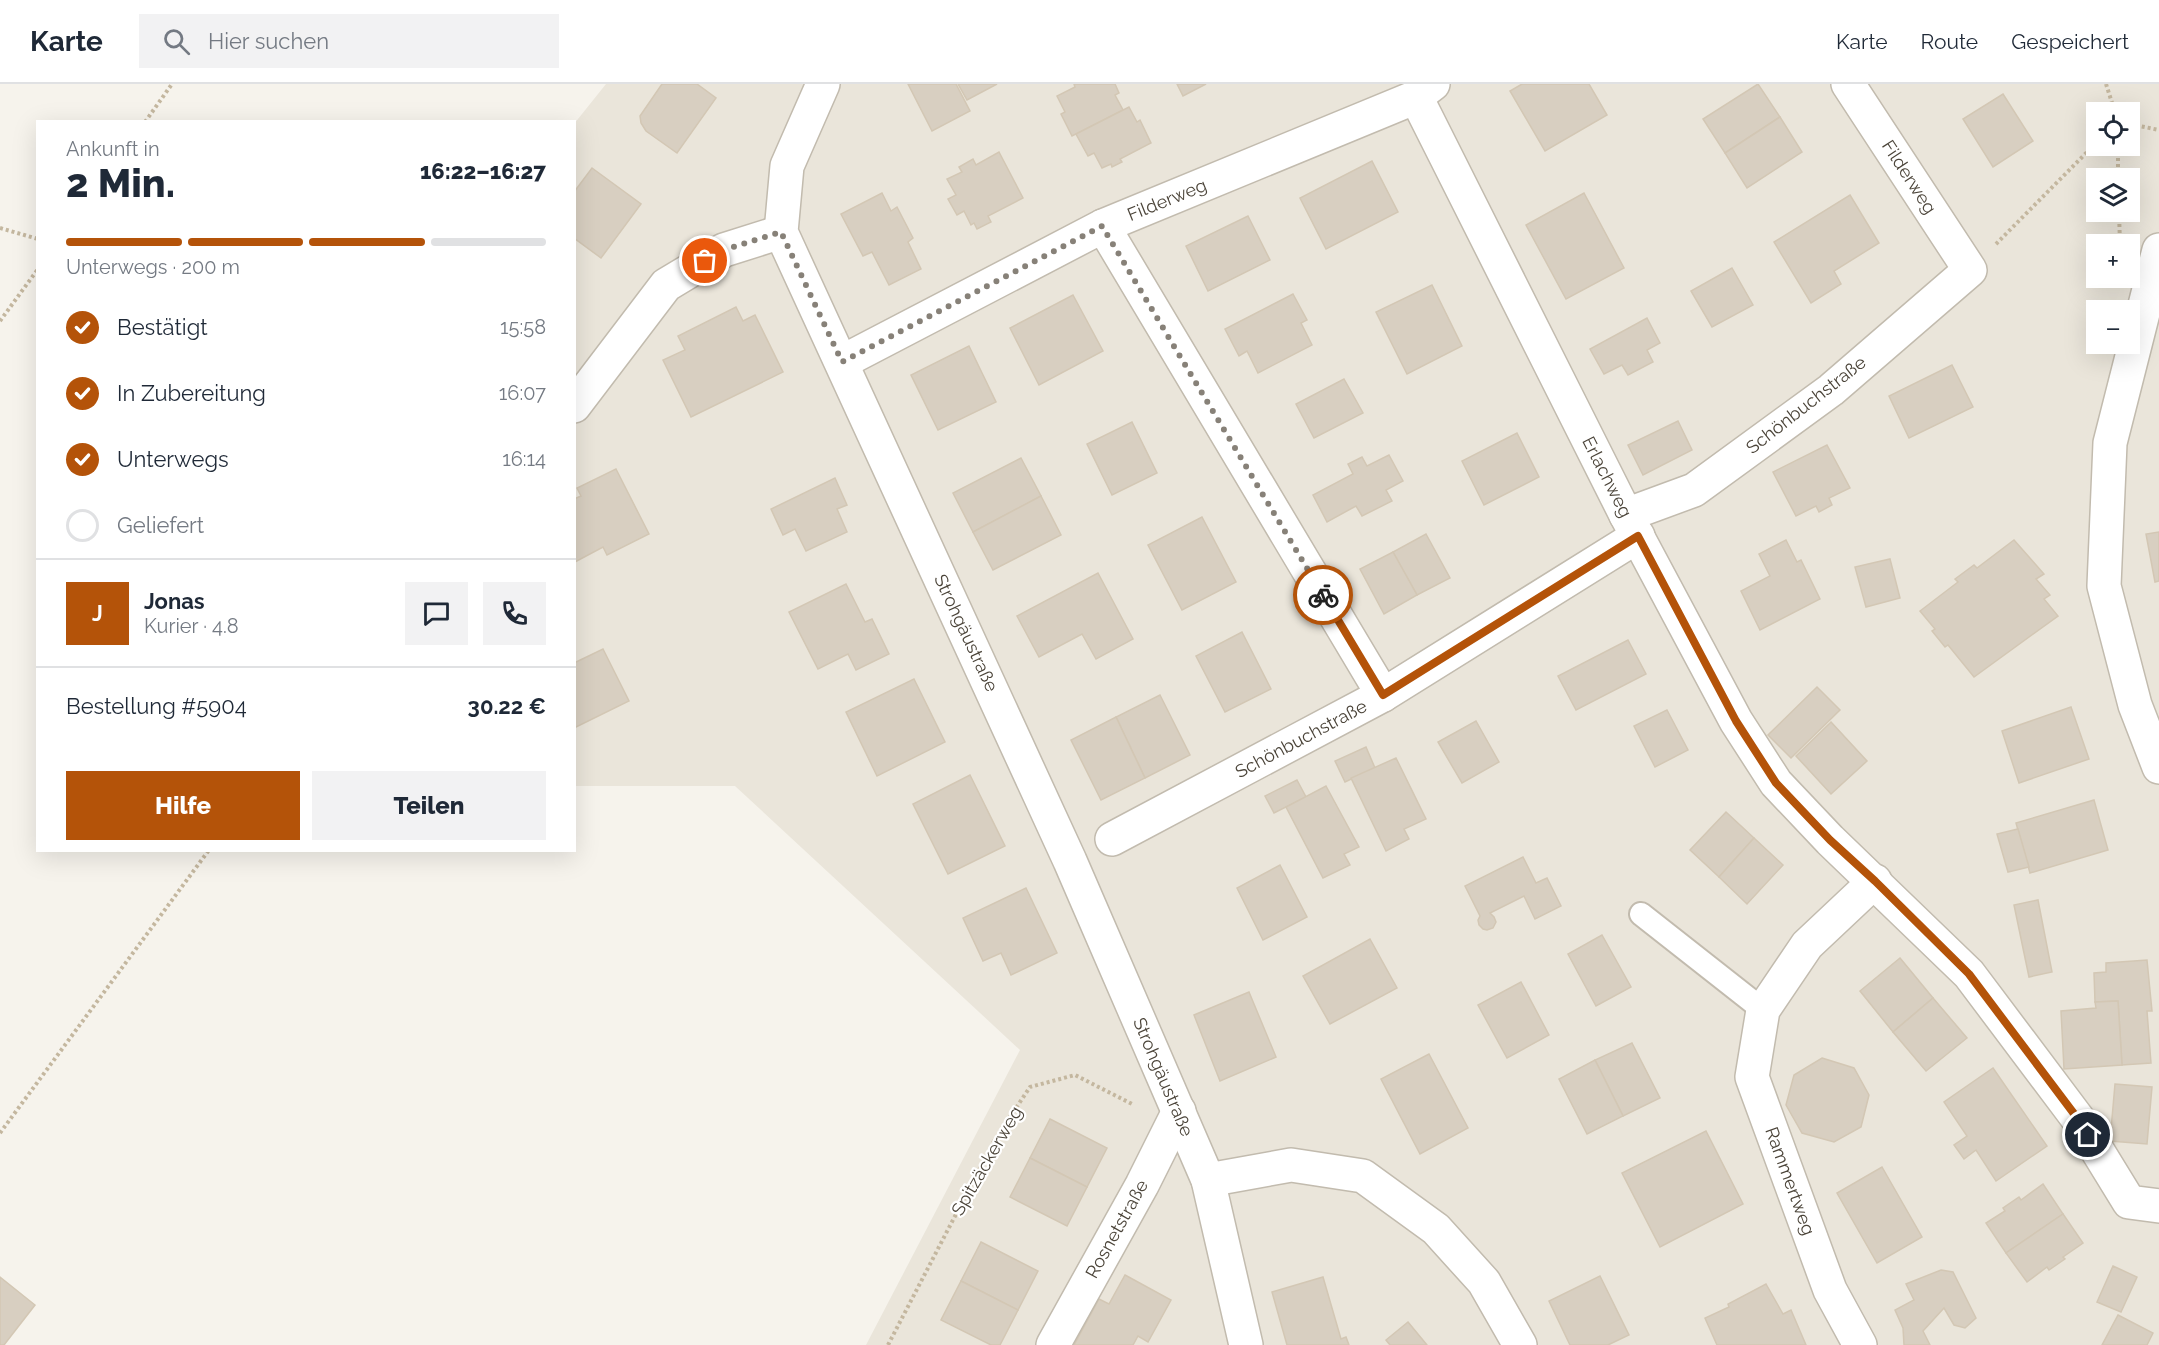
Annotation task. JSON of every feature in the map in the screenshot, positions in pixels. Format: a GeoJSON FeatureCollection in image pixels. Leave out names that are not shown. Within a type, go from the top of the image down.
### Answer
{"type":"FeatureCollection","features":[{"type":"Feature","properties":{"kind":"street"},"geometry":{"type":"LineString","coordinates":[[576,403],[666,285],[724,250],[781,232],[787,166],[824,84]]}},
{"type":"Feature","properties":{"kind":"street","name":"Filderweg"},"geometry":{"type":"LineString","coordinates":[[1848,84],[1970,270]]}},
{"type":"Feature","properties":{"kind":"street","name":"Filderweg"},"geometry":{"type":"LineString","coordinates":[[842,362],[1102,226],[1425,90]]}},
{"type":"Feature","properties":{"kind":"street","name":"Erlachweg"},"geometry":{"type":"LineString","coordinates":[[1425,90],[1632,526],[1736,721],[1776,783],[1830,840],[1969,974],[2078,1119],[2129,1202],[2159,1206]]}},
{"type":"Feature","properties":{"kind":"street"},"geometry":{"type":"LineString","coordinates":[[1102,226],[1383,695]]}},
{"type":"Feature","properties":{"kind":"street","name":"Strohgäustraße"},"geometry":{"type":"LineString","coordinates":[[781,232],[1070,861],[1208,1180]]}},
{"type":"Feature","properties":{"kind":"street"},"geometry":{"type":"LineString","coordinates":[[2159,250],[2110,443],[2104,586],[2135,705],[2159,767]]}},
{"type":"Feature","properties":{"kind":"street","name":"Schönbuchstraße"},"geometry":{"type":"LineString","coordinates":[[1112,839],[1383,695],[1632,526],[1694,490],[1831,390],[1970,270]]}},
{"type":"Feature","properties":{"kind":"street","name":"Rammertweg"},"geometry":{"type":"LineString","coordinates":[[1860,1345],[1830,1290],[1752,1077],[1763,1010],[1808,945],[1875,881]]}},
{"type":"Feature","properties":{"kind":"street","name":"Rosnetstraße"},"geometry":{"type":"LineString","coordinates":[[1053,1345],[1142,1185],[1179,1111]]}},
{"type":"Feature","properties":{"kind":"street"},"geometry":{"type":"LineString","coordinates":[[1246,1345],[1208,1180],[1291,1165],[1363,1176],[1436,1229],[1484,1282],[1520,1345]]}},
{"type":"Feature","properties":{"kind":"lane"},"geometry":{"type":"LineString","coordinates":[[1641,914],[1763,1010]]}},
{"type":"Feature","properties":{"kind":"path"},"geometry":{"type":"LineString","coordinates":[[146,120],[172,84]]}},
{"type":"Feature","properties":{"kind":"path"},"geometry":{"type":"LineString","coordinates":[[2106,84],[2112,102]]}},
{"type":"Feature","properties":{"kind":"path"},"geometry":{"type":"LineString","coordinates":[[2140,126],[2159,130]]}},
{"type":"Feature","properties":{"kind":"path"},"geometry":{"type":"LineString","coordinates":[[1970,270],[2086,153]]}},
{"type":"Feature","properties":{"kind":"path"},"geometry":{"type":"LineString","coordinates":[[0,228],[36,238]]}},
{"type":"Feature","properties":{"kind":"path"},"geometry":{"type":"LineString","coordinates":[[0,321],[36,272]]}},
{"type":"Feature","properties":{"kind":"path"},"geometry":{"type":"LineString","coordinates":[[0,1133],[208,852]]}},
{"type":"Feature","properties":{"kind":"path","name":"Spitzäckerweg"},"geometry":{"type":"LineString","coordinates":[[888,1345],[994,1142],[1030,1087],[1075,1075],[1149,1113],[1179,1111]]}},
{"type":"Feature","properties":{"kind":"shaded area"},"geometry":{"type":"Polygon","coordinates":[[[606,84],[2159,84],[2159,1345],[866,1345],[1020,1050],[735,786],[576,786],[576,122],[606,84]]]}},
{"type":"Feature","properties":{"kind":"building"},"geometry":{"type":"Polygon","coordinates":[[[662,84],[697,84],[716,98],[677,153],[646,131],[641,123],[640,116],[662,84]]]}},
{"type":"Feature","properties":{"kind":"building"},"geometry":{"type":"Polygon","coordinates":[[[908,84],[956,84],[970,111],[932,131],[908,84]]]}},
{"type":"Feature","properties":{"kind":"building"},"geometry":{"type":"Polygon","coordinates":[[[958,84],[997,84],[967,100],[958,84]]]}},
{"type":"Feature","properties":{"kind":"building"},"geometry":{"type":"Polygon","coordinates":[[[1074,84],[1115,84],[1119,93],[1115,95],[1123,110],[1072,136],[1061,114],[1065,112],[1057,96],[1075,87],[1074,84]]]}},
{"type":"Feature","properties":{"kind":"building"},"geometry":{"type":"Polygon","coordinates":[[[1177,84],[1206,84],[1183,96],[1177,84]]]}},
{"type":"Feature","properties":{"kind":"building"},"geometry":{"type":"Polygon","coordinates":[[[1522,84],[1589,84],[1607,115],[1545,151],[1510,91],[1522,84]]]}},
{"type":"Feature","properties":{"kind":"building"},"geometry":{"type":"Polygon","coordinates":[[[1758,84],[1780,117],[1725,153],[1703,119],[1758,84]]]}},
{"type":"Feature","properties":{"kind":"building"},"geometry":{"type":"Polygon","coordinates":[[[2003,94],[2033,141],[1993,167],[1963,119],[2003,94]]]}},
{"type":"Feature","properties":{"kind":"building"},"geometry":{"type":"Polygon","coordinates":[[[1129,107],[1137,122],[1140,120],[1151,143],[1120,159],[1122,162],[1112,167],[1111,164],[1102,168],[1094,153],[1088,156],[1076,134],[1129,107]]]}},
{"type":"Feature","properties":{"kind":"building"},"geometry":{"type":"Polygon","coordinates":[[[1780,117],[1802,152],[1747,188],[1725,153],[1780,117]]]}},
{"type":"Feature","properties":{"kind":"building"},"geometry":{"type":"Polygon","coordinates":[[[999,152],[1023,198],[988,216],[991,222],[977,229],[974,223],[971,225],[964,211],[957,215],[948,199],[956,195],[947,179],[962,172],[959,167],[973,159],[976,165],[999,152]]]}},
{"type":"Feature","properties":{"kind":"building"},"geometry":{"type":"Polygon","coordinates":[[[1372,161],[1398,212],[1326,249],[1300,198],[1372,161]]]}},
{"type":"Feature","properties":{"kind":"building"},"geometry":{"type":"Polygon","coordinates":[[[592,168],[641,204],[601,258],[576,239],[576,189],[592,168]]]}},
{"type":"Feature","properties":{"kind":"building"},"geometry":{"type":"Polygon","coordinates":[[[882,193],[891,211],[897,207],[913,238],[908,242],[921,269],[889,285],[872,252],[863,256],[841,214],[882,193]]]}},
{"type":"Feature","properties":{"kind":"building"},"geometry":{"type":"Polygon","coordinates":[[[1584,193],[1624,268],[1566,299],[1526,225],[1584,193]]]}},
{"type":"Feature","properties":{"kind":"building"},"geometry":{"type":"Polygon","coordinates":[[[1850,195],[1879,243],[1834,271],[1841,284],[1811,303],[1774,242],[1850,195]]]}},
{"type":"Feature","properties":{"kind":"building"},"geometry":{"type":"Polygon","coordinates":[[[1248,216],[1270,260],[1208,291],[1186,246],[1248,216]]]}},
{"type":"Feature","properties":{"kind":"building"},"geometry":{"type":"Polygon","coordinates":[[[1732,268],[1753,305],[1712,327],[1691,291],[1732,268]]]}},
{"type":"Feature","properties":{"kind":"building"},"geometry":{"type":"Polygon","coordinates":[[[1432,285],[1462,346],[1407,374],[1376,312],[1432,285]]]}},
{"type":"Feature","properties":{"kind":"building"},"geometry":{"type":"Polygon","coordinates":[[[1293,294],[1307,320],[1301,323],[1312,345],[1258,373],[1247,351],[1239,356],[1225,329],[1293,294]]]}},
{"type":"Feature","properties":{"kind":"building"},"geometry":{"type":"Polygon","coordinates":[[[1073,295],[1103,351],[1039,385],[1010,328],[1073,295]]]}},
{"type":"Feature","properties":{"kind":"building"},"geometry":{"type":"Polygon","coordinates":[[[736,307],[743,321],[755,315],[783,372],[691,417],[663,360],[685,350],[678,336],[736,307]]]}},
{"type":"Feature","properties":{"kind":"building"},"geometry":{"type":"Polygon","coordinates":[[[1647,318],[1660,343],[1647,350],[1653,362],[1628,375],[1622,365],[1604,374],[1590,349],[1647,318]]]}},
{"type":"Feature","properties":{"kind":"building"},"geometry":{"type":"Polygon","coordinates":[[[969,346],[996,402],[938,430],[911,375],[969,346]]]}},
{"type":"Feature","properties":{"kind":"building"},"geometry":{"type":"Polygon","coordinates":[[[1952,365],[1973,407],[1909,438],[1889,396],[1952,365]]]}},
{"type":"Feature","properties":{"kind":"building"},"geometry":{"type":"Polygon","coordinates":[[[1344,379],[1363,413],[1314,438],[1296,404],[1344,379]]]}},
{"type":"Feature","properties":{"kind":"building"},"geometry":{"type":"Polygon","coordinates":[[[1678,421],[1692,450],[1643,475],[1628,445],[1678,421]]]}},
{"type":"Feature","properties":{"kind":"building"},"geometry":{"type":"Polygon","coordinates":[[[1132,422],[1157,473],[1112,495],[1087,444],[1132,422]]]}},
{"type":"Feature","properties":{"kind":"building"},"geometry":{"type":"Polygon","coordinates":[[[1517,433],[1539,477],[1484,505],[1462,461],[1517,433]]]}},
{"type":"Feature","properties":{"kind":"building"},"geometry":{"type":"Polygon","coordinates":[[[1827,445],[1850,488],[1829,498],[1832,505],[1819,512],[1816,506],[1796,516],[1773,472],[1827,445]]]}},
{"type":"Feature","properties":{"kind":"building"},"geometry":{"type":"Polygon","coordinates":[[[1389,455],[1403,481],[1386,490],[1392,501],[1362,516],[1356,506],[1327,522],[1313,495],[1353,474],[1348,464],[1362,457],[1367,466],[1389,455]]]}},
{"type":"Feature","properties":{"kind":"building"},"geometry":{"type":"Polygon","coordinates":[[[1021,458],[1041,496],[973,532],[953,493],[1021,458]]]}},
{"type":"Feature","properties":{"kind":"building"},"geometry":{"type":"Polygon","coordinates":[[[616,469],[649,534],[607,555],[603,547],[576,561],[576,498],[581,496],[577,488],[616,469]]]}},
{"type":"Feature","properties":{"kind":"building"},"geometry":{"type":"Polygon","coordinates":[[[835,478],[847,505],[837,509],[847,532],[806,551],[795,529],[783,535],[771,509],[835,478]]]}},
{"type":"Feature","properties":{"kind":"building"},"geometry":{"type":"Polygon","coordinates":[[[1041,496],[1061,535],[993,570],[973,532],[1041,496]]]}},
{"type":"Feature","properties":{"kind":"building"},"geometry":{"type":"Polygon","coordinates":[[[1202,517],[1236,582],[1182,610],[1148,545],[1202,517]]]}},
{"type":"Feature","properties":{"kind":"building"},"geometry":{"type":"Polygon","coordinates":[[[2159,532],[2159,581],[2155,582],[2146,534],[2159,532]]]}},
{"type":"Feature","properties":{"kind":"building"},"geometry":{"type":"Polygon","coordinates":[[[1426,534],[1450,578],[1417,595],[1393,552],[1426,534]]]}},
{"type":"Feature","properties":{"kind":"building"},"geometry":{"type":"Polygon","coordinates":[[[1786,540],[1797,562],[1801,560],[1820,599],[1760,630],[1741,591],[1770,576],[1759,554],[1786,540]]]}},
{"type":"Feature","properties":{"kind":"building"},"geometry":{"type":"Polygon","coordinates":[[[2014,540],[2044,574],[2036,579],[2050,595],[2044,599],[2058,616],[1974,677],[1948,645],[1945,647],[1932,631],[1935,629],[1920,611],[1958,582],[1955,579],[1974,565],[1977,568],[2014,540]]]}},
{"type":"Feature","properties":{"kind":"building"},"geometry":{"type":"Polygon","coordinates":[[[1393,552],[1417,595],[1384,614],[1360,569],[1393,552]]]}},
{"type":"Feature","properties":{"kind":"building"},"geometry":{"type":"Polygon","coordinates":[[[1890,559],[1900,598],[1866,607],[1855,567],[1890,559]]]}},
{"type":"Feature","properties":{"kind":"building"},"geometry":{"type":"Polygon","coordinates":[[[1098,573],[1133,639],[1096,659],[1082,634],[1039,657],[1017,616],[1098,573]]]}},
{"type":"Feature","properties":{"kind":"building"},"geometry":{"type":"Polygon","coordinates":[[[846,584],[865,622],[872,619],[889,654],[856,670],[848,654],[818,669],[789,612],[846,584]]]}},
{"type":"Feature","properties":{"kind":"building"},"geometry":{"type":"Polygon","coordinates":[[[1242,632],[1271,689],[1225,712],[1196,656],[1242,632]]]}},
{"type":"Feature","properties":{"kind":"building"},"geometry":{"type":"Polygon","coordinates":[[[1628,640],[1646,674],[1576,710],[1558,676],[1628,640]]]}},
{"type":"Feature","properties":{"kind":"building"},"geometry":{"type":"Polygon","coordinates":[[[603,649],[629,701],[576,727],[576,662],[603,649]]]}},
{"type":"Feature","properties":{"kind":"building"},"geometry":{"type":"Polygon","coordinates":[[[914,679],[945,742],[877,776],[846,712],[914,679]]]}},
{"type":"Feature","properties":{"kind":"building"},"geometry":{"type":"Polygon","coordinates":[[[1817,687],[1840,710],[1791,758],[1768,735],[1817,687]]]}},
{"type":"Feature","properties":{"kind":"building"},"geometry":{"type":"Polygon","coordinates":[[[1160,695],[1190,755],[1145,778],[1116,717],[1160,695]]]}},
{"type":"Feature","properties":{"kind":"building"},"geometry":{"type":"Polygon","coordinates":[[[2071,707],[2089,759],[2019,783],[2002,731],[2071,707]]]}},
{"type":"Feature","properties":{"kind":"building"},"geometry":{"type":"Polygon","coordinates":[[[1667,710],[1688,750],[1655,767],[1634,726],[1667,710]]]}},
{"type":"Feature","properties":{"kind":"building"},"geometry":{"type":"Polygon","coordinates":[[[1116,717],[1145,778],[1101,800],[1071,740],[1116,717]]]}},
{"type":"Feature","properties":{"kind":"building"},"geometry":{"type":"Polygon","coordinates":[[[1476,721],[1499,762],[1462,783],[1438,742],[1476,721]]]}},
{"type":"Feature","properties":{"kind":"building"},"geometry":{"type":"Polygon","coordinates":[[[1831,722],[1867,761],[1831,794],[1796,756],[1831,722]]]}},
{"type":"Feature","properties":{"kind":"building"},"geometry":{"type":"Polygon","coordinates":[[[1366,747],[1375,768],[1345,782],[1335,761],[1366,747]]]}},
{"type":"Feature","properties":{"kind":"building"},"geometry":{"type":"Polygon","coordinates":[[[1396,758],[1426,819],[1404,829],[1409,839],[1386,851],[1351,778],[1396,758]]]}},
{"type":"Feature","properties":{"kind":"building"},"geometry":{"type":"Polygon","coordinates":[[[970,775],[1005,846],[948,874],[913,804],[970,775]]]}},
{"type":"Feature","properties":{"kind":"building"},"geometry":{"type":"Polygon","coordinates":[[[1297,780],[1306,797],[1274,813],[1265,796],[1297,780]]]}},
{"type":"Feature","properties":{"kind":"building"},"geometry":{"type":"Polygon","coordinates":[[[1326,786],[1359,847],[1344,854],[1350,865],[1323,878],[1286,807],[1326,786]]]}},
{"type":"Feature","properties":{"kind":"building"},"geometry":{"type":"Polygon","coordinates":[[[2094,800],[2108,850],[2030,873],[2016,823],[2094,800]]]}},
{"type":"Feature","properties":{"kind":"building"},"geometry":{"type":"Polygon","coordinates":[[[1726,812],[1754,838],[1719,877],[1690,850],[1726,812]]]}},
{"type":"Feature","properties":{"kind":"building"},"geometry":{"type":"Polygon","coordinates":[[[2018,829],[2029,867],[2008,872],[1997,834],[2018,829]]]}},
{"type":"Feature","properties":{"kind":"building"},"geometry":{"type":"Polygon","coordinates":[[[1754,838],[1783,865],[1747,904],[1719,877],[1754,838]]]}},
{"type":"Feature","properties":{"kind":"building"},"geometry":{"type":"Polygon","coordinates":[[[1523,857],[1536,883],[1547,878],[1561,906],[1535,919],[1524,896],[1490,913],[1496,922],[1493,928],[1483,929],[1479,925],[1480,916],[1465,886],[1523,857]]]}},
{"type":"Feature","properties":{"kind":"building"},"geometry":{"type":"Polygon","coordinates":[[[1280,865],[1307,917],[1263,940],[1237,888],[1280,865]]]}},
{"type":"Feature","properties":{"kind":"building"},"geometry":{"type":"Polygon","coordinates":[[[1026,888],[1057,953],[1011,975],[1001,953],[983,961],[963,918],[1026,888]]]}},
{"type":"Feature","properties":{"kind":"building"},"geometry":{"type":"Polygon","coordinates":[[[2038,900],[2052,972],[2029,977],[2014,905],[2038,900]]]}},
{"type":"Feature","properties":{"kind":"building"},"geometry":{"type":"Polygon","coordinates":[[[1602,935],[1631,987],[1596,1006],[1568,954],[1602,935]]]}},
{"type":"Feature","properties":{"kind":"building"},"geometry":{"type":"Polygon","coordinates":[[[1370,939],[1397,988],[1330,1024],[1303,976],[1370,939]]]}},
{"type":"Feature","properties":{"kind":"building"},"geometry":{"type":"Polygon","coordinates":[[[1900,958],[1933,998],[1893,1032],[1860,991],[1900,958]]]}},
{"type":"Feature","properties":{"kind":"building"},"geometry":{"type":"Polygon","coordinates":[[[2147,960],[2152,1011],[2147,1011],[2151,1063],[2122,1065],[2118,1001],[2095,1002],[2094,973],[2106,972],[2106,963],[2147,960]]]}},
{"type":"Feature","properties":{"kind":"building"},"geometry":{"type":"Polygon","coordinates":[[[1521,982],[1549,1035],[1507,1058],[1478,1005],[1521,982]]]}},
{"type":"Feature","properties":{"kind":"building"},"geometry":{"type":"Polygon","coordinates":[[[1249,992],[1276,1057],[1220,1081],[1194,1015],[1249,992]]]}},
{"type":"Feature","properties":{"kind":"building"},"geometry":{"type":"Polygon","coordinates":[[[1933,998],[1967,1038],[1926,1071],[1893,1032],[1933,998]]]}},
{"type":"Feature","properties":{"kind":"building"},"geometry":{"type":"Polygon","coordinates":[[[2118,1001],[2122,1065],[2064,1069],[2061,1011],[2096,1008],[2095,1002],[2118,1001]]]}},
{"type":"Feature","properties":{"kind":"building"},"geometry":{"type":"Polygon","coordinates":[[[1632,1043],[1660,1098],[1623,1116],[1595,1060],[1632,1043]]]}},
{"type":"Feature","properties":{"kind":"building"},"geometry":{"type":"Polygon","coordinates":[[[1429,1054],[1468,1128],[1420,1154],[1381,1079],[1429,1054]]]}},
{"type":"Feature","properties":{"kind":"building"},"geometry":{"type":"Polygon","coordinates":[[[1822,1058],[1854,1068],[1869,1095],[1861,1127],[1834,1142],[1802,1133],[1786,1105],[1794,1075],[1822,1058]]]}},
{"type":"Feature","properties":{"kind":"building"},"geometry":{"type":"Polygon","coordinates":[[[1595,1060],[1623,1116],[1587,1134],[1559,1079],[1595,1060]]]}},
{"type":"Feature","properties":{"kind":"building"},"geometry":{"type":"Polygon","coordinates":[[[1993,1068],[2047,1146],[1996,1181],[1976,1150],[1964,1159],[1954,1145],[1967,1136],[1944,1102],[1993,1068]]]}},
{"type":"Feature","properties":{"kind":"building"},"geometry":{"type":"Polygon","coordinates":[[[2115,1084],[2152,1087],[2147,1144],[2110,1141],[2115,1084]]]}},
{"type":"Feature","properties":{"kind":"building"},"geometry":{"type":"Polygon","coordinates":[[[1050,1119],[1107,1148],[1087,1187],[1030,1158],[1050,1119]]]}},
{"type":"Feature","properties":{"kind":"building"},"geometry":{"type":"Polygon","coordinates":[[[1706,1131],[1743,1204],[1660,1247],[1622,1173],[1706,1131]]]}},
{"type":"Feature","properties":{"kind":"building"},"geometry":{"type":"Polygon","coordinates":[[[1030,1158],[1087,1187],[1067,1226],[1010,1197],[1030,1158]]]}},
{"type":"Feature","properties":{"kind":"building"},"geometry":{"type":"Polygon","coordinates":[[[1882,1167],[1922,1237],[1877,1263],[1837,1193],[1882,1167]]]}},
{"type":"Feature","properties":{"kind":"building"},"geometry":{"type":"Polygon","coordinates":[[[2043,1184],[2063,1214],[2006,1253],[1986,1223],[2005,1211],[2003,1208],[2019,1197],[2021,1200],[2043,1184]]]}},
{"type":"Feature","properties":{"kind":"building"},"geometry":{"type":"Polygon","coordinates":[[[2063,1214],[2083,1243],[2063,1257],[2065,1259],[2049,1270],[2047,1267],[2027,1282],[2006,1253],[2063,1214]]]}},
{"type":"Feature","properties":{"kind":"building"},"geometry":{"type":"Polygon","coordinates":[[[981,1242],[1038,1271],[1018,1310],[961,1281],[981,1242]]]}},
{"type":"Feature","properties":{"kind":"building"},"geometry":{"type":"Polygon","coordinates":[[[2113,1266],[2137,1277],[2121,1312],[2097,1302],[2113,1266]]]}},
{"type":"Feature","properties":{"kind":"building"},"geometry":{"type":"Polygon","coordinates":[[[1941,1270],[1953,1272],[1976,1318],[1965,1328],[1954,1325],[1944,1308],[1923,1331],[1930,1345],[1904,1345],[1903,1328],[1895,1310],[1914,1300],[1906,1284],[1941,1270]]]}},
{"type":"Feature","properties":{"kind":"building"},"geometry":{"type":"Polygon","coordinates":[[[1125,1275],[1171,1300],[1148,1342],[1138,1336],[1133,1345],[1074,1345],[1099,1299],[1109,1304],[1125,1275]]]}},
{"type":"Feature","properties":{"kind":"building"},"geometry":{"type":"Polygon","coordinates":[[[1600,1276],[1629,1335],[1608,1345],[1570,1345],[1549,1301],[1600,1276]]]}},
{"type":"Feature","properties":{"kind":"building"},"geometry":{"type":"Polygon","coordinates":[[[0,1277],[35,1305],[4,1345],[0,1345],[0,1277]]]}},
{"type":"Feature","properties":{"kind":"building"},"geometry":{"type":"Polygon","coordinates":[[[1323,1277],[1341,1339],[1346,1337],[1349,1345],[1287,1345],[1272,1292],[1323,1277]]]}},
{"type":"Feature","properties":{"kind":"building"},"geometry":{"type":"Polygon","coordinates":[[[961,1281],[1018,1310],[1000,1345],[991,1345],[941,1320],[961,1281]]]}},
{"type":"Feature","properties":{"kind":"building"},"geometry":{"type":"Polygon","coordinates":[[[1766,1284],[1783,1314],[1791,1310],[1806,1345],[1717,1345],[1705,1318],[1729,1307],[1728,1304],[1766,1284]]]}},
{"type":"Feature","properties":{"kind":"building"},"geometry":{"type":"Polygon","coordinates":[[[2118,1315],[2153,1333],[2147,1345],[2102,1345],[2118,1315]]]}},
{"type":"Feature","properties":{"kind":"building"},"geometry":{"type":"Polygon","coordinates":[[[1408,1322],[1427,1345],[1390,1345],[1386,1340],[1408,1322]]]}},
{"type":"Feature","properties":{"kind":"way so far"},"geometry":{"type":"LineString","coordinates":[[705,261],[724,250],[781,232],[842,362],[1102,226],[1323,595]]}},
{"type":"Feature","properties":{"kind":"route"},"geometry":{"type":"LineString","coordinates":[[1323,595],[1383,695],[1638,536],[1736,721],[1776,783],[1830,840],[1969,974],[2088,1135]]}}]}
